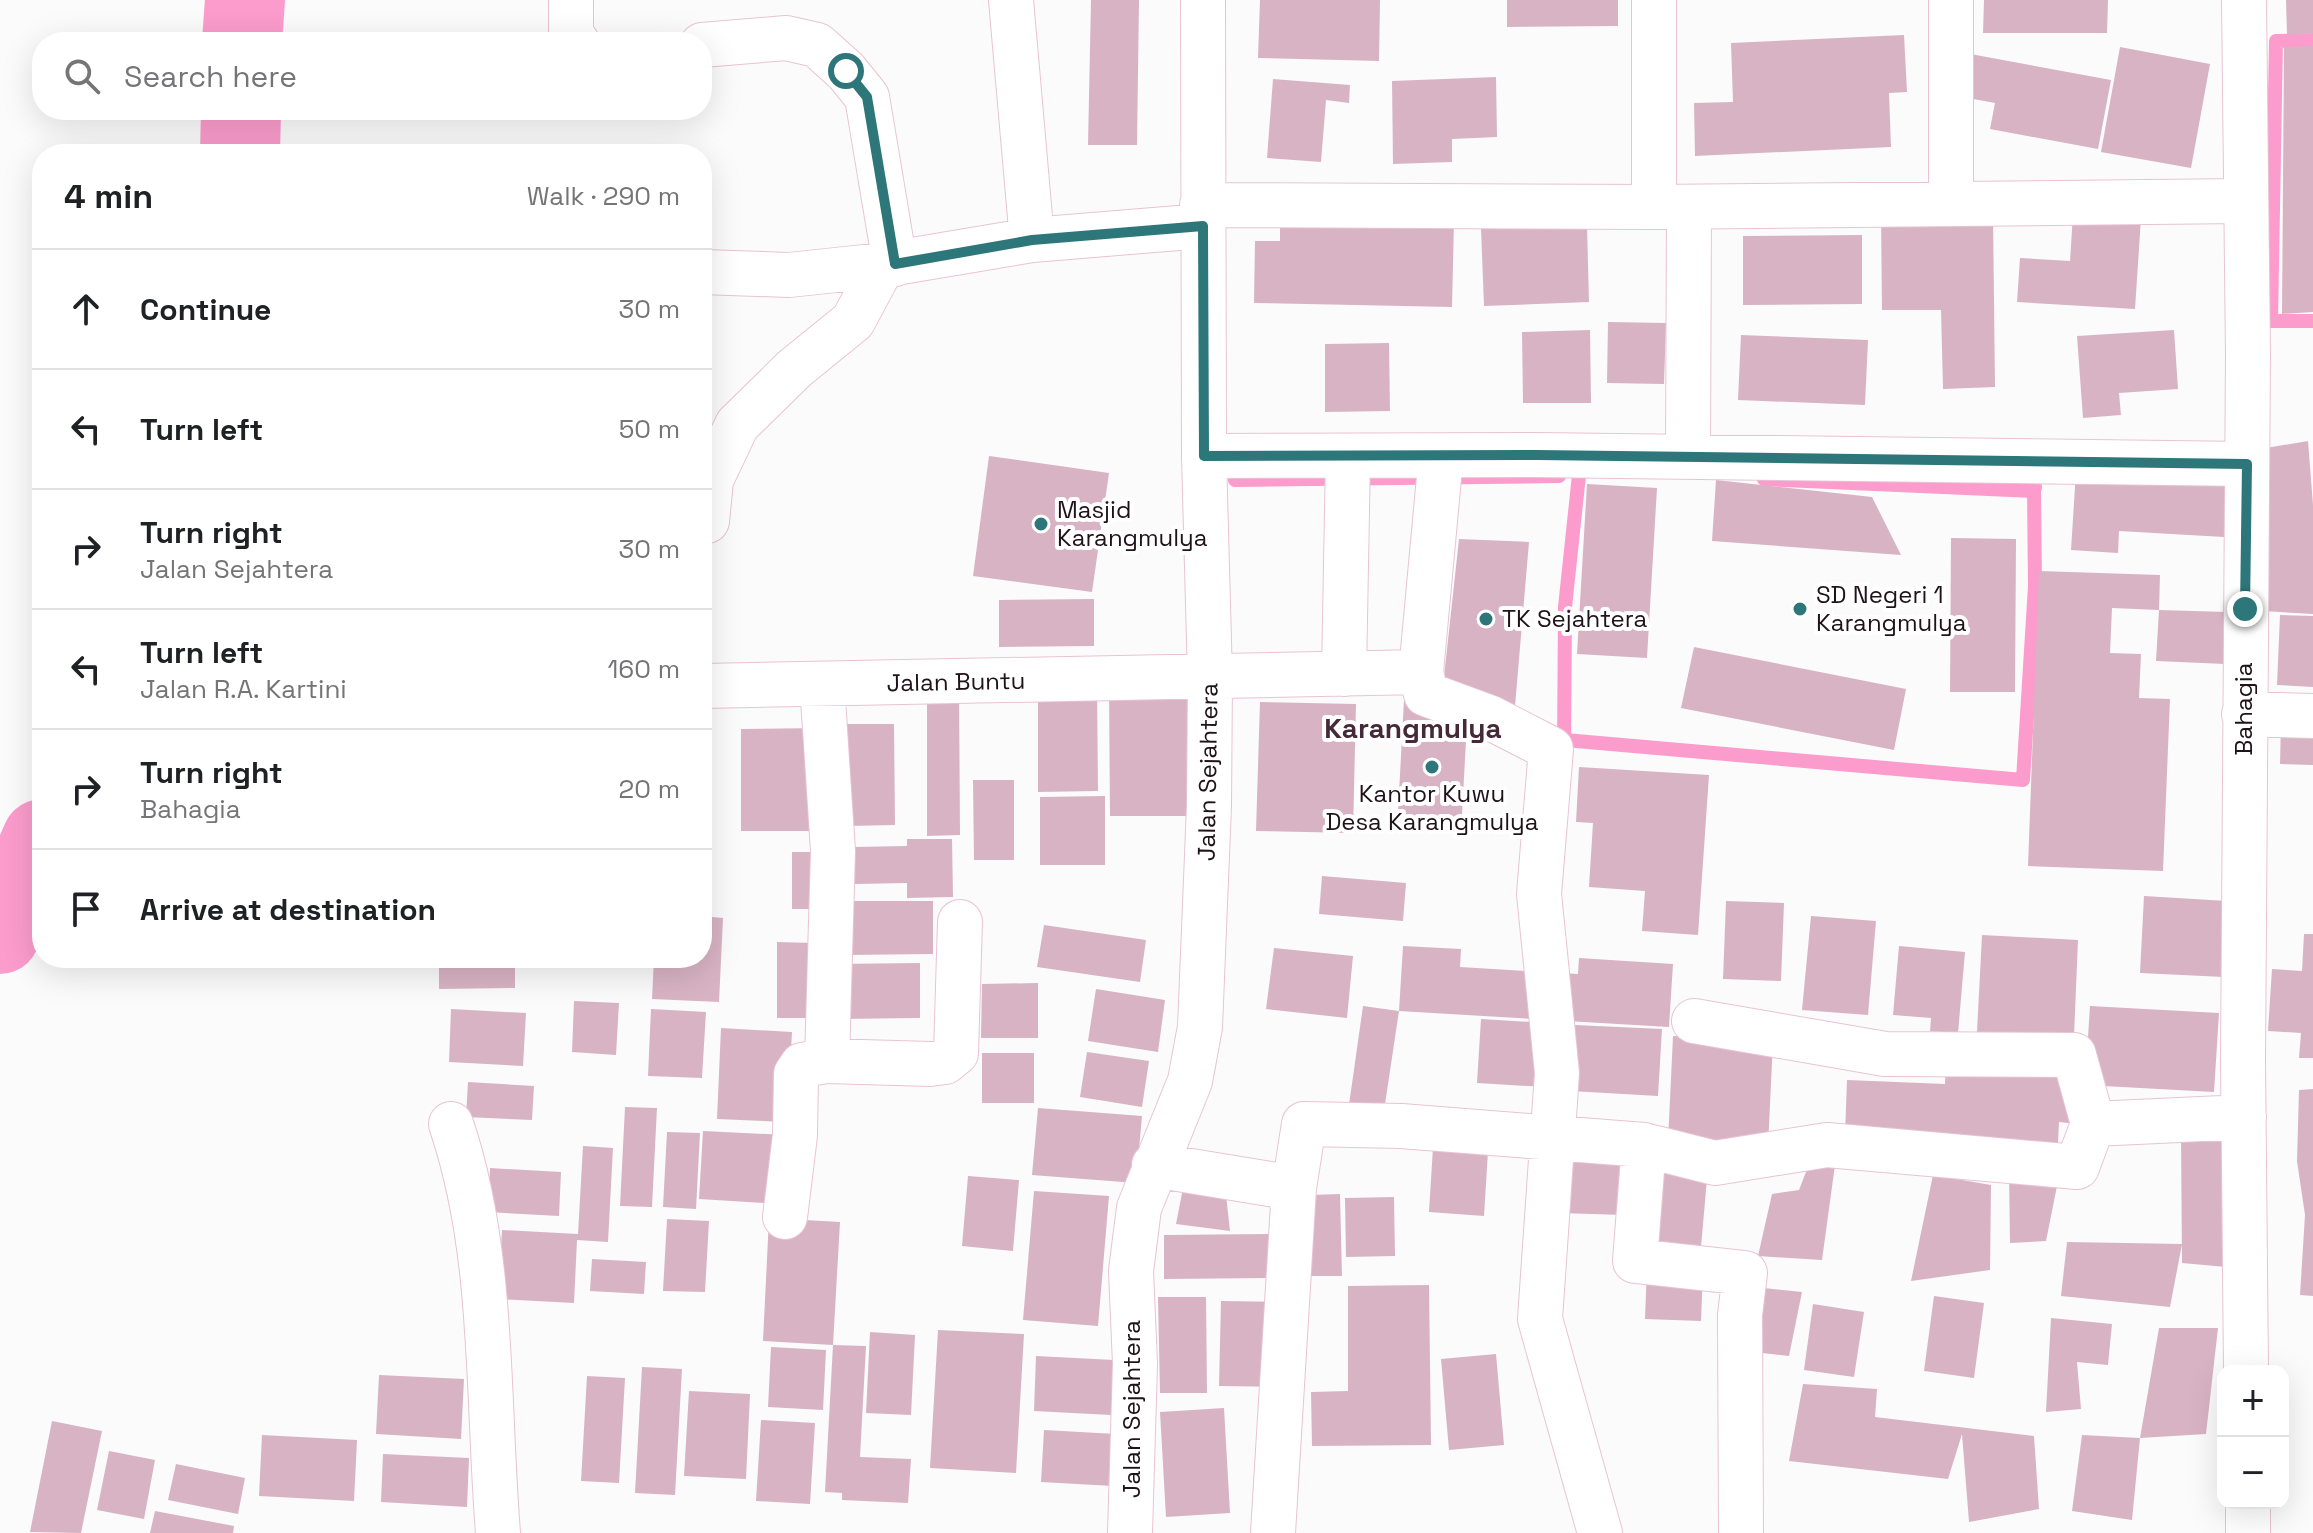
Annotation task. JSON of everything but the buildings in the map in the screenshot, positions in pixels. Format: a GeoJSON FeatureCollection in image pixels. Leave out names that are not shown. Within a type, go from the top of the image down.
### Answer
{"type":"FeatureCollection","features":[{"type":"Feature","properties":{"kind":"street"},"geometry":{"type":"LineString","coordinates":[[571,0],[571,32]]}},
{"type":"Feature","properties":{"kind":"street"},"geometry":{"type":"LineString","coordinates":[[1011,0],[1032,240]]}},
{"type":"Feature","properties":{"kind":"street","name":"Jalan Sejahtera"},"geometry":{"type":"LineString","coordinates":[[1130,1533],[1135,1364],[1131,1271],[1139,1208],[1190,1081],[1200,1027],[1209,806],[1210,678],[1204,456],[1203,0]]}},
{"type":"Feature","properties":{"kind":"street"},"geometry":{"type":"LineString","coordinates":[[1654,0],[1688,457]]}},
{"type":"Feature","properties":{"kind":"street"},"geometry":{"type":"LineString","coordinates":[[1951,0],[1951,204]]}},
{"type":"Feature","properties":{"kind":"street","name":"Bahagia"},"geometry":{"type":"LineString","coordinates":[[2244,0],[2246,1365]]}},
{"type":"Feature","properties":{"kind":"street"},"geometry":{"type":"LineString","coordinates":[[712,44],[786,38],[817,45],[846,71],[867,97],[889,264],[853,321],[794,369],[737,425],[712,478]]}},
{"type":"Feature","properties":{"kind":"street"},"geometry":{"type":"LineString","coordinates":[[712,272],[789,275],[889,264],[1202,216],[2243,201]]}},
{"type":"Feature","properties":{"kind":"street"},"geometry":{"type":"LineString","coordinates":[[1204,456],[1348,472],[1440,472],[1688,457],[2247,464]]}},
{"type":"Feature","properties":{"kind":"street"},"geometry":{"type":"LineString","coordinates":[[1344,674],[1348,472]]}},
{"type":"Feature","properties":{"kind":"street"},"geometry":{"type":"LineString","coordinates":[[1440,472],[1421,672],[1426,694],[1491,718],[1551,749],[1549,811],[1539,894],[1557,1073],[1540,1319],[1600,1533]]}},
{"type":"Feature","properties":{"kind":"street","name":"Jalan Buntu"},"geometry":{"type":"LineString","coordinates":[[712,686],[1421,672]]}},
{"type":"Feature","properties":{"kind":"street"},"geometry":{"type":"LineString","coordinates":[[822,684],[833,851],[827,1061]]}},
{"type":"Feature","properties":{"kind":"street"},"geometry":{"type":"LineString","coordinates":[[2244,714],[2313,716]]}},
{"type":"Feature","properties":{"kind":"street"},"geometry":{"type":"LineString","coordinates":[[785,1217],[795,1135],[796,1074],[802,1065],[827,1061],[930,1064],[945,1062],[956,1053],[960,922]]}},
{"type":"Feature","properties":{"kind":"street"},"geometry":{"type":"LineString","coordinates":[[1273,1533],[1294,1188],[1304,1124],[1401,1126],[1644,1145],[1715,1163],[1827,1145],[2077,1167],[2093,1124],[2074,1055],[1885,1054],[1694,1021]]}},
{"type":"Feature","properties":{"kind":"street"},"geometry":{"type":"LineString","coordinates":[[2093,1124],[2244,1117]]}},
{"type":"Feature","properties":{"kind":"street"},"geometry":{"type":"LineString","coordinates":[[451,1124],[465,1165],[478,1236],[498,1533]]}},
{"type":"Feature","properties":{"kind":"street"},"geometry":{"type":"LineString","coordinates":[[1644,1145],[1635,1261],[1745,1273],[1740,1315],[1741,1533]]}},
{"type":"Feature","properties":{"kind":"street"},"geometry":{"type":"LineString","coordinates":[[1154,1165],[1294,1188]]}},
{"type":"Feature","properties":{"kind":"street"},"geometry":{"type":"LineString","coordinates":[[2248,1509],[2248,1533]]}},
{"type":"Feature","properties":{"kind":"waterway"},"geometry":{"type":"LineString","coordinates":[[243,32],[245,0]]}},
{"type":"Feature","properties":{"kind":"waterway"},"geometry":{"type":"LineString","coordinates":[[2271,321],[2276,41],[2313,40]]}},
{"type":"Feature","properties":{"kind":"waterway"},"geometry":{"type":"LineString","coordinates":[[240,144],[241,120]]}},
{"type":"Feature","properties":{"kind":"waterway"},"geometry":{"type":"LineString","coordinates":[[2267,321],[2313,321]]}},
{"type":"Feature","properties":{"kind":"waterway"},"geometry":{"type":"LineString","coordinates":[[1564,750],[1565,607],[1579,475]]}},
{"type":"Feature","properties":{"kind":"waterway"},"geometry":{"type":"LineString","coordinates":[[1235,480],[1559,476]]}},
{"type":"Feature","properties":{"kind":"waterway"},"geometry":{"type":"LineString","coordinates":[[1764,479],[2034,491],[2035,487]]}},
{"type":"Feature","properties":{"kind":"waterway"},"geometry":{"type":"LineString","coordinates":[[1565,740],[2023,780],[2035,586],[2034,491]]}},
{"type":"Feature","properties":{"kind":"waterway"},"geometry":{"type":"LineString","coordinates":[[0,934],[32,862]]}},
{"type":"Feature","properties":{"kind":"place","name":"Masjid Karangmulya"},"geometry":{"type":"Point","coordinates":[1041,524]}},
{"type":"Feature","properties":{"kind":"place","name":"SD Negeri 1 Karangmulya"},"geometry":{"type":"Point","coordinates":[1800,609]}},
{"type":"Feature","properties":{"kind":"place","name":"TK Sejahtera"},"geometry":{"type":"Point","coordinates":[1486,619]}},
{"type":"Feature","properties":{"kind":"place","name":"Kantor Kuwu Desa Karangmulya"},"geometry":{"type":"Point","coordinates":[1432,767]}},
{"type":"Feature","properties":{"kind":"district","name":"Karangmulya"},"geometry":{"type":"Point","coordinates":[1413,728]}},
{"type":"Feature","properties":{"kind":"route"},"geometry":{"type":"LineString","coordinates":[[846,71],[867,97],[895,264],[1032,240],[1203,226],[1204,456],[1537,455],[2247,464],[2245,609]]}}]}
